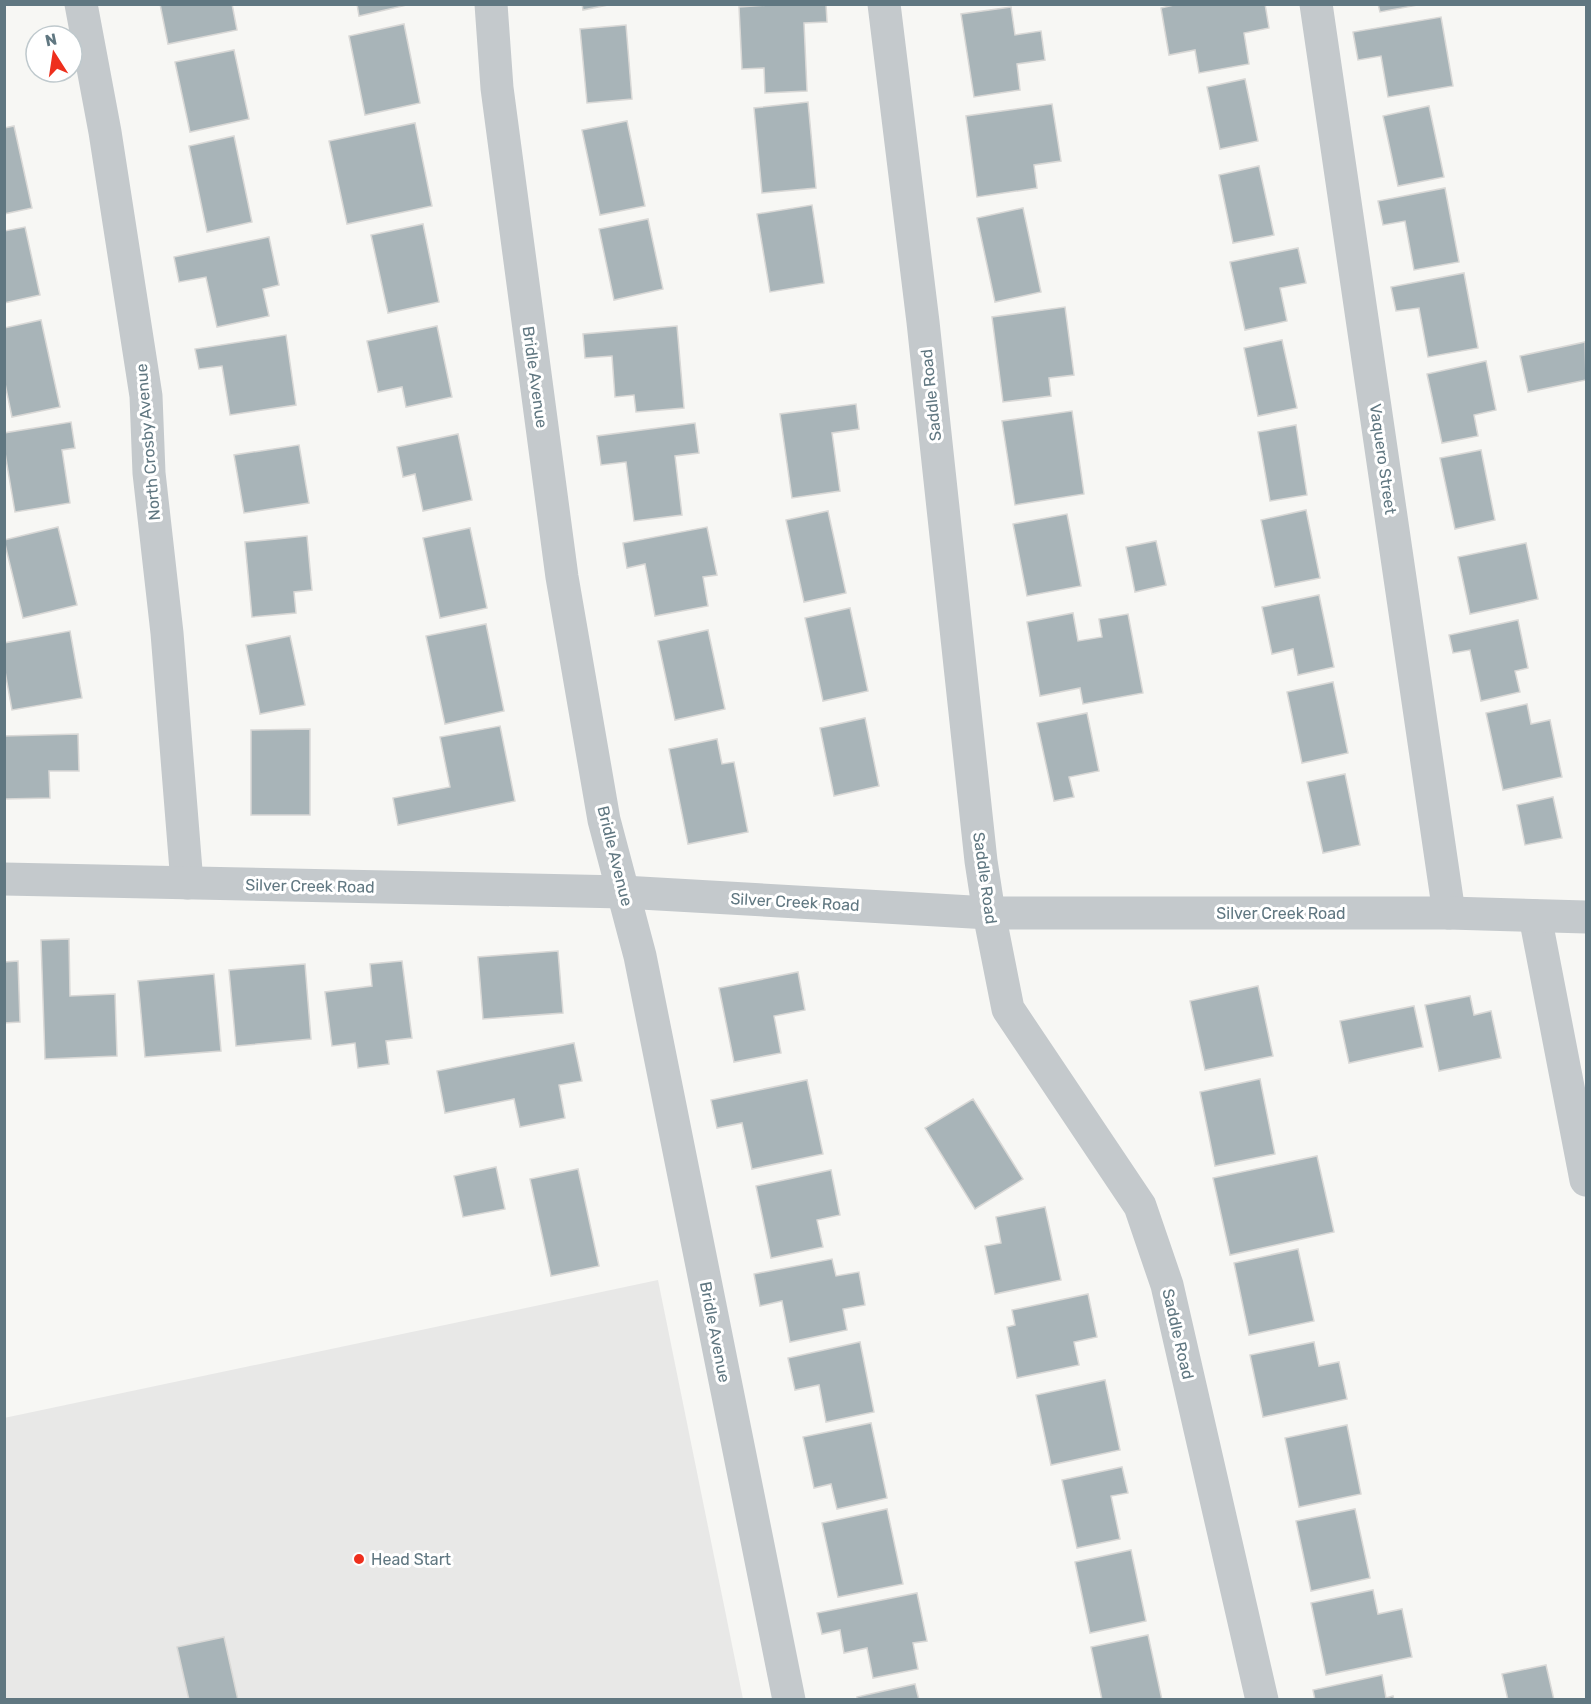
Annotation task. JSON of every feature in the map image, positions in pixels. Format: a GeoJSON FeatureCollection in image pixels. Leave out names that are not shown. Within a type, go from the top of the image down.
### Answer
{"type":"FeatureCollection","features":[{"type":"Feature","properties":{"kind":"street","name":"North Crosby Avenue"},"geometry":{"type":"LineString","coordinates":[[81,4],[105,132],[146,396],[149,473],[167,633],[187,884]]}},
{"type":"Feature","properties":{"kind":"street","name":"Bridle Avenue"},"geometry":{"type":"LineString","coordinates":[[491,4],[497,88],[562,577],[604,820],[640,956],[789,1700]]}},
{"type":"Feature","properties":{"kind":"street","name":"Saddle Road"},"geometry":{"type":"LineString","coordinates":[[884,4],[923,322],[980,849],[989,913],[1008,1009],[1140,1206],[1163,1273],[1262,1700]]}},
{"type":"Feature","properties":{"kind":"street","name":"Vaquero Street"},"geometry":{"type":"LineString","coordinates":[[1316,4],[1449,913]]}},
{"type":"Feature","properties":{"kind":"street","name":"Silver Creek Road"},"geometry":{"type":"LineString","coordinates":[[4,879],[623,891],[989,913],[1449,913],[1587,917]]}},
{"type":"Feature","properties":{"kind":"street"},"geometry":{"type":"LineString","coordinates":[[1535,916],[1587,1180]]}},
{"type":"Feature","properties":{"kind":"shaded area","name":"Head Start"},"geometry":{"type":"Polygon","coordinates":[[[658,1280],[743,1699],[5,1699],[4,1418],[658,1280]]]}},
{"type":"Feature","properties":{"kind":"building"},"geometry":{"type":"Polygon","coordinates":[[[160,4],[232,4],[237,30],[168,44],[160,4]]]}},
{"type":"Feature","properties":{"kind":"building"},"geometry":{"type":"Polygon","coordinates":[[[357,4],[407,4],[407,5],[359,16],[357,4]]]}},
{"type":"Feature","properties":{"kind":"building"},"geometry":{"type":"Polygon","coordinates":[[[582,4],[613,4],[583,10],[582,4]]]}},
{"type":"Feature","properties":{"kind":"building"},"geometry":{"type":"Polygon","coordinates":[[[826,4],[827,22],[804,23],[807,91],[765,93],[764,68],[742,69],[739,7],[826,4]]]}},
{"type":"Feature","properties":{"kind":"building"},"geometry":{"type":"Polygon","coordinates":[[[1178,4],[1265,4],[1269,28],[1244,33],[1249,64],[1199,73],[1195,50],[1169,55],[1161,8],[1178,4]]]}},
{"type":"Feature","properties":{"kind":"building"},"geometry":{"type":"Polygon","coordinates":[[[1378,4],[1418,4],[1418,5],[1380,12],[1378,4]]]}},
{"type":"Feature","properties":{"kind":"building"},"geometry":{"type":"Polygon","coordinates":[[[1011,7],[1015,35],[1041,31],[1045,60],[1017,64],[1020,90],[974,97],[961,14],[1011,7]]]}},
{"type":"Feature","properties":{"kind":"building"},"geometry":{"type":"Polygon","coordinates":[[[1441,17],[1453,86],[1388,97],[1381,56],[1358,60],[1353,32],[1441,17]]]}},
{"type":"Feature","properties":{"kind":"building"},"geometry":{"type":"Polygon","coordinates":[[[404,24],[420,103],[365,115],[349,36],[404,24]]]}},
{"type":"Feature","properties":{"kind":"building"},"geometry":{"type":"Polygon","coordinates":[[[626,25],[632,99],[587,103],[580,29],[626,25]]]}},
{"type":"Feature","properties":{"kind":"building"},"geometry":{"type":"Polygon","coordinates":[[[234,50],[249,119],[190,132],[175,62],[234,50]]]}},
{"type":"Feature","properties":{"kind":"building"},"geometry":{"type":"Polygon","coordinates":[[[1245,79],[1258,141],[1220,149],[1207,87],[1245,79]]]}},
{"type":"Feature","properties":{"kind":"building"},"geometry":{"type":"Polygon","coordinates":[[[808,102],[816,188],[762,193],[754,108],[808,102]]]}},
{"type":"Feature","properties":{"kind":"building"},"geometry":{"type":"Polygon","coordinates":[[[1052,104],[1061,161],[1034,165],[1037,188],[977,197],[966,116],[1052,104]]]}},
{"type":"Feature","properties":{"kind":"building"},"geometry":{"type":"Polygon","coordinates":[[[1429,106],[1444,177],[1398,186],[1383,116],[1429,106]]]}},
{"type":"Feature","properties":{"kind":"building"},"geometry":{"type":"Polygon","coordinates":[[[627,121],[645,206],[600,215],[582,130],[627,121]]]}},
{"type":"Feature","properties":{"kind":"building"},"geometry":{"type":"Polygon","coordinates":[[[415,123],[432,206],[347,224],[329,141],[415,123]]]}},
{"type":"Feature","properties":{"kind":"building"},"geometry":{"type":"Polygon","coordinates":[[[14,126],[32,208],[4,214],[4,128],[14,126]]]}},
{"type":"Feature","properties":{"kind":"building"},"geometry":{"type":"Polygon","coordinates":[[[234,136],[252,222],[207,232],[189,146],[234,136]]]}},
{"type":"Feature","properties":{"kind":"building"},"geometry":{"type":"Polygon","coordinates":[[[1259,166],[1274,235],[1233,243],[1219,175],[1259,166]]]}},
{"type":"Feature","properties":{"kind":"building"},"geometry":{"type":"Polygon","coordinates":[[[1445,188],[1459,262],[1414,270],[1405,221],[1383,225],[1378,201],[1445,188]]]}},
{"type":"Feature","properties":{"kind":"building"},"geometry":{"type":"Polygon","coordinates":[[[812,205],[824,283],[770,292],[757,214],[812,205]]]}},
{"type":"Feature","properties":{"kind":"building"},"geometry":{"type":"Polygon","coordinates":[[[1023,208],[1041,292],[995,302],[977,218],[1023,208]]]}},
{"type":"Feature","properties":{"kind":"building"},"geometry":{"type":"Polygon","coordinates":[[[648,219],[663,289],[614,300],[599,229],[648,219]]]}},
{"type":"Feature","properties":{"kind":"building"},"geometry":{"type":"Polygon","coordinates":[[[423,224],[439,302],[388,313],[371,235],[423,224]]]}},
{"type":"Feature","properties":{"kind":"building"},"geometry":{"type":"Polygon","coordinates":[[[25,227],[40,295],[4,303],[4,231],[25,227]]]}},
{"type":"Feature","properties":{"kind":"building"},"geometry":{"type":"Polygon","coordinates":[[[269,237],[279,285],[263,289],[269,316],[217,327],[206,277],[179,282],[174,257],[269,237]]]}},
{"type":"Feature","properties":{"kind":"building"},"geometry":{"type":"Polygon","coordinates":[[[1298,248],[1306,283],[1280,288],[1287,321],[1245,330],[1230,262],[1298,248]]]}},
{"type":"Feature","properties":{"kind":"building"},"geometry":{"type":"Polygon","coordinates":[[[1464,273],[1478,348],[1428,357],[1419,308],[1396,311],[1391,287],[1464,273]]]}},
{"type":"Feature","properties":{"kind":"building"},"geometry":{"type":"Polygon","coordinates":[[[1065,307],[1074,375],[1049,378],[1051,396],[1003,402],[992,317],[1065,307]]]}},
{"type":"Feature","properties":{"kind":"building"},"geometry":{"type":"Polygon","coordinates":[[[41,320],[60,407],[12,417],[4,379],[4,328],[41,320]]]}},
{"type":"Feature","properties":{"kind":"building"},"geometry":{"type":"Polygon","coordinates":[[[437,326],[452,397],[406,407],[402,387],[378,392],[367,341],[437,326]]]}},
{"type":"Feature","properties":{"kind":"building"},"geometry":{"type":"Polygon","coordinates":[[[677,326],[684,408],[636,412],[634,395],[615,397],[612,356],[585,358],[583,334],[677,326]]]}},
{"type":"Feature","properties":{"kind":"building"},"geometry":{"type":"Polygon","coordinates":[[[286,335],[296,405],[230,415],[222,366],[199,369],[195,349],[286,335]]]}},
{"type":"Feature","properties":{"kind":"building"},"geometry":{"type":"Polygon","coordinates":[[[1282,340],[1297,408],[1258,416],[1244,348],[1282,340]]]}},
{"type":"Feature","properties":{"kind":"building"},"geometry":{"type":"Polygon","coordinates":[[[1585,342],[1586,380],[1528,392],[1520,356],[1585,342]]]}},
{"type":"Feature","properties":{"kind":"building"},"geometry":{"type":"Polygon","coordinates":[[[1486,361],[1496,410],[1474,415],[1478,436],[1442,443],[1427,374],[1486,361]]]}},
{"type":"Feature","properties":{"kind":"building"},"geometry":{"type":"Polygon","coordinates":[[[856,404],[859,429],[832,433],[840,491],[792,498],[780,414],[856,404]]]}},
{"type":"Feature","properties":{"kind":"building"},"geometry":{"type":"Polygon","coordinates":[[[1072,411],[1084,494],[1015,505],[1002,421],[1072,411]]]}},
{"type":"Feature","properties":{"kind":"building"},"geometry":{"type":"Polygon","coordinates":[[[71,422],[75,448],[62,450],[70,503],[15,512],[4,447],[4,433],[71,422]]]}},
{"type":"Feature","properties":{"kind":"building"},"geometry":{"type":"Polygon","coordinates":[[[695,423],[699,453],[675,456],[682,515],[634,521],[626,462],[601,465],[597,436],[695,423]]]}},
{"type":"Feature","properties":{"kind":"building"},"geometry":{"type":"Polygon","coordinates":[[[1296,425],[1307,495],[1270,501],[1258,432],[1296,425]]]}},
{"type":"Feature","properties":{"kind":"building"},"geometry":{"type":"Polygon","coordinates":[[[458,434],[472,500],[423,511],[415,474],[403,477],[397,447],[458,434]]]}},
{"type":"Feature","properties":{"kind":"building"},"geometry":{"type":"Polygon","coordinates":[[[299,445],[309,503],[244,513],[234,455],[299,445]]]}},
{"type":"Feature","properties":{"kind":"building"},"geometry":{"type":"Polygon","coordinates":[[[1481,450],[1495,520],[1455,529],[1440,458],[1481,450]]]}},
{"type":"Feature","properties":{"kind":"building"},"geometry":{"type":"Polygon","coordinates":[[[1306,510],[1320,578],[1275,587],[1261,520],[1306,510]]]}},
{"type":"Feature","properties":{"kind":"building"},"geometry":{"type":"Polygon","coordinates":[[[828,511],[846,593],[804,602],[786,520],[828,511]]]}},
{"type":"Feature","properties":{"kind":"building"},"geometry":{"type":"Polygon","coordinates":[[[1067,514],[1081,586],[1027,596],[1013,524],[1067,514]]]}},
{"type":"Feature","properties":{"kind":"building"},"geometry":{"type":"Polygon","coordinates":[[[58,527],[77,605],[23,618],[4,540],[58,527]]]}},
{"type":"Feature","properties":{"kind":"building"},"geometry":{"type":"Polygon","coordinates":[[[707,527],[717,575],[703,577],[708,606],[655,616],[645,564],[627,568],[623,543],[707,527]]]}},
{"type":"Feature","properties":{"kind":"building"},"geometry":{"type":"Polygon","coordinates":[[[470,528],[487,608],[440,618],[423,538],[470,528]]]}},
{"type":"Feature","properties":{"kind":"building"},"geometry":{"type":"Polygon","coordinates":[[[307,536],[312,590],[294,592],[296,613],[252,617],[245,542],[307,536]]]}},
{"type":"Feature","properties":{"kind":"building"},"geometry":{"type":"Polygon","coordinates":[[[1156,541],[1166,585],[1135,592],[1126,547],[1156,541]]]}},
{"type":"Feature","properties":{"kind":"building"},"geometry":{"type":"Polygon","coordinates":[[[1526,543],[1538,599],[1470,614],[1458,557],[1526,543]]]}},
{"type":"Feature","properties":{"kind":"building"},"geometry":{"type":"Polygon","coordinates":[[[1319,595],[1334,667],[1298,675],[1293,649],[1272,654],[1262,607],[1319,595]]]}},
{"type":"Feature","properties":{"kind":"building"},"geometry":{"type":"Polygon","coordinates":[[[850,608],[868,691],[823,701],[805,618],[850,608]]]}},
{"type":"Feature","properties":{"kind":"building"},"geometry":{"type":"Polygon","coordinates":[[[1073,613],[1078,641],[1102,637],[1099,619],[1128,614],[1143,693],[1083,704],[1080,688],[1040,696],[1027,622],[1073,613]]]}},
{"type":"Feature","properties":{"kind":"building"},"geometry":{"type":"Polygon","coordinates":[[[1518,620],[1528,668],[1515,671],[1520,692],[1481,701],[1470,650],[1453,653],[1449,635],[1518,620]]]}},
{"type":"Feature","properties":{"kind":"building"},"geometry":{"type":"Polygon","coordinates":[[[486,624],[504,711],[445,724],[426,636],[486,624]]]}},
{"type":"Feature","properties":{"kind":"building"},"geometry":{"type":"Polygon","coordinates":[[[708,630],[725,709],[675,720],[658,641],[708,630]]]}},
{"type":"Feature","properties":{"kind":"building"},"geometry":{"type":"Polygon","coordinates":[[[70,631],[82,698],[12,710],[4,666],[4,643],[70,631]]]}},
{"type":"Feature","properties":{"kind":"building"},"geometry":{"type":"Polygon","coordinates":[[[290,636],[305,705],[260,714],[246,645],[290,636]]]}},
{"type":"Feature","properties":{"kind":"building"},"geometry":{"type":"Polygon","coordinates":[[[1333,682],[1348,753],[1302,763],[1287,692],[1333,682]]]}},
{"type":"Feature","properties":{"kind":"building"},"geometry":{"type":"Polygon","coordinates":[[[1527,704],[1531,724],[1550,720],[1562,777],[1503,790],[1486,713],[1527,704]]]}},
{"type":"Feature","properties":{"kind":"building"},"geometry":{"type":"Polygon","coordinates":[[[1087,713],[1099,771],[1069,777],[1074,797],[1054,801],[1037,723],[1087,713]]]}},
{"type":"Feature","properties":{"kind":"building"},"geometry":{"type":"Polygon","coordinates":[[[865,718],[879,786],[834,796],[820,728],[865,718]]]}},
{"type":"Feature","properties":{"kind":"building"},"geometry":{"type":"Polygon","coordinates":[[[500,726],[515,801],[398,825],[393,798],[450,787],[440,737],[500,726]]]}},
{"type":"Feature","properties":{"kind":"building"},"geometry":{"type":"Polygon","coordinates":[[[310,729],[310,815],[251,815],[251,730],[310,729]]]}},
{"type":"Feature","properties":{"kind":"building"},"geometry":{"type":"Polygon","coordinates":[[[78,734],[79,771],[49,771],[50,798],[4,799],[4,736],[78,734]]]}},
{"type":"Feature","properties":{"kind":"building"},"geometry":{"type":"Polygon","coordinates":[[[717,739],[722,764],[734,762],[748,832],[688,844],[669,749],[717,739]]]}},
{"type":"Feature","properties":{"kind":"building"},"geometry":{"type":"Polygon","coordinates":[[[1345,774],[1360,845],[1323,853],[1307,782],[1345,774]]]}},
{"type":"Feature","properties":{"kind":"building"},"geometry":{"type":"Polygon","coordinates":[[[1553,797],[1562,838],[1525,845],[1517,805],[1553,797]]]}},
{"type":"Feature","properties":{"kind":"building"},"geometry":{"type":"Polygon","coordinates":[[[69,939],[70,996],[115,994],[117,1056],[45,1059],[41,940],[69,939]]]}},
{"type":"Feature","properties":{"kind":"building"},"geometry":{"type":"Polygon","coordinates":[[[558,951],[563,1013],[483,1019],[478,957],[558,951]]]}},
{"type":"Feature","properties":{"kind":"building"},"geometry":{"type":"Polygon","coordinates":[[[18,961],[20,1022],[4,1023],[4,962],[18,961]]]}},
{"type":"Feature","properties":{"kind":"building"},"geometry":{"type":"Polygon","coordinates":[[[402,961],[412,1038],[386,1041],[389,1064],[358,1068],[355,1043],[332,1046],[325,992],[372,986],[370,964],[402,961]]]}},
{"type":"Feature","properties":{"kind":"building"},"geometry":{"type":"Polygon","coordinates":[[[305,964],[311,1039],[236,1046],[229,970],[305,964]]]}},
{"type":"Feature","properties":{"kind":"building"},"geometry":{"type":"Polygon","coordinates":[[[798,972],[805,1010],[774,1016],[781,1053],[734,1062],[719,988],[798,972]]]}},
{"type":"Feature","properties":{"kind":"building"},"geometry":{"type":"Polygon","coordinates":[[[214,974],[221,1051],[145,1057],[138,981],[214,974]]]}},
{"type":"Feature","properties":{"kind":"building"},"geometry":{"type":"Polygon","coordinates":[[[1258,986],[1273,1056],[1205,1070],[1190,1001],[1258,986]]]}},
{"type":"Feature","properties":{"kind":"building"},"geometry":{"type":"Polygon","coordinates":[[[1470,996],[1474,1015],[1491,1011],[1501,1058],[1439,1071],[1425,1005],[1470,996]]]}},
{"type":"Feature","properties":{"kind":"building"},"geometry":{"type":"Polygon","coordinates":[[[1414,1006],[1423,1047],[1349,1063],[1340,1021],[1414,1006]]]}},
{"type":"Feature","properties":{"kind":"building"},"geometry":{"type":"Polygon","coordinates":[[[574,1043],[582,1081],[559,1085],[565,1118],[520,1127],[514,1099],[445,1113],[437,1071],[574,1043]]]}},
{"type":"Feature","properties":{"kind":"building"},"geometry":{"type":"Polygon","coordinates":[[[1260,1079],[1275,1154],[1215,1166],[1200,1092],[1260,1079]]]}},
{"type":"Feature","properties":{"kind":"building"},"geometry":{"type":"Polygon","coordinates":[[[807,1080],[823,1154],[752,1169],[742,1123],[717,1128],[711,1100],[807,1080]]]}},
{"type":"Feature","properties":{"kind":"building"},"geometry":{"type":"Polygon","coordinates":[[[973,1099],[1023,1179],[975,1209],[925,1128],[973,1099]]]}},
{"type":"Feature","properties":{"kind":"building"},"geometry":{"type":"Polygon","coordinates":[[[1317,1156],[1334,1232],[1230,1255],[1213,1178],[1317,1156]]]}},
{"type":"Feature","properties":{"kind":"building"},"geometry":{"type":"Polygon","coordinates":[[[496,1167],[505,1209],[463,1217],[454,1176],[496,1167]]]}},
{"type":"Feature","properties":{"kind":"building"},"geometry":{"type":"Polygon","coordinates":[[[578,1169],[599,1266],[551,1276],[530,1179],[578,1169]]]}},
{"type":"Feature","properties":{"kind":"building"},"geometry":{"type":"Polygon","coordinates":[[[831,1170],[840,1215],[817,1220],[823,1247],[771,1258],[756,1186],[831,1170]]]}},
{"type":"Feature","properties":{"kind":"building"},"geometry":{"type":"Polygon","coordinates":[[[1045,1207],[1061,1280],[995,1294],[985,1246],[1001,1243],[996,1217],[1045,1207]]]}},
{"type":"Feature","properties":{"kind":"building"},"geometry":{"type":"Polygon","coordinates":[[[1298,1249],[1314,1321],[1249,1335],[1234,1263],[1298,1249]]]}},
{"type":"Feature","properties":{"kind":"building"},"geometry":{"type":"Polygon","coordinates":[[[832,1259],[836,1276],[859,1272],[865,1305],[843,1309],[847,1330],[790,1342],[782,1301],[760,1306],[754,1274],[832,1259]]]}},
{"type":"Feature","properties":{"kind":"building"},"geometry":{"type":"Polygon","coordinates":[[[1088,1294],[1097,1337],[1074,1342],[1079,1365],[1017,1378],[1007,1327],[1015,1325],[1012,1310],[1088,1294]]]}},
{"type":"Feature","properties":{"kind":"building"},"geometry":{"type":"Polygon","coordinates":[[[860,1342],[874,1412],[826,1422],[819,1385],[795,1390],[788,1358],[860,1342]]]}},
{"type":"Feature","properties":{"kind":"building"},"geometry":{"type":"Polygon","coordinates":[[[1314,1342],[1319,1366],[1339,1362],[1347,1399],[1263,1417],[1250,1355],[1314,1342]]]}},
{"type":"Feature","properties":{"kind":"building"},"geometry":{"type":"Polygon","coordinates":[[[1105,1380],[1120,1450],[1051,1465],[1036,1395],[1105,1380]]]}},
{"type":"Feature","properties":{"kind":"building"},"geometry":{"type":"Polygon","coordinates":[[[871,1423],[887,1498],[837,1509],[831,1484],[814,1488],[803,1437],[871,1423]]]}},
{"type":"Feature","properties":{"kind":"building"},"geometry":{"type":"Polygon","coordinates":[[[1347,1425],[1361,1494],[1299,1507],[1285,1438],[1347,1425]]]}},
{"type":"Feature","properties":{"kind":"building"},"geometry":{"type":"Polygon","coordinates":[[[1122,1467],[1128,1493],[1111,1496],[1120,1539],[1077,1548],[1062,1480],[1122,1467]]]}},
{"type":"Feature","properties":{"kind":"building"},"geometry":{"type":"Polygon","coordinates":[[[887,1509],[903,1584],[838,1597],[822,1523],[887,1509]]]}},
{"type":"Feature","properties":{"kind":"building"},"geometry":{"type":"Polygon","coordinates":[[[1355,1509],[1370,1578],[1311,1591],[1296,1521],[1355,1509]]]}},
{"type":"Feature","properties":{"kind":"building"},"geometry":{"type":"Polygon","coordinates":[[[1131,1550],[1146,1621],[1090,1633],[1075,1562],[1131,1550]]]}},
{"type":"Feature","properties":{"kind":"building"},"geometry":{"type":"Polygon","coordinates":[[[1373,1590],[1378,1614],[1402,1609],[1412,1657],[1326,1675],[1311,1603],[1373,1590]]]}},
{"type":"Feature","properties":{"kind":"building"},"geometry":{"type":"Polygon","coordinates":[[[917,1593],[927,1641],[913,1643],[918,1669],[873,1678],[867,1648],[844,1653],[840,1630],[822,1634],[817,1613],[917,1593]]]}},
{"type":"Feature","properties":{"kind":"building"},"geometry":{"type":"Polygon","coordinates":[[[1148,1635],[1162,1700],[1102,1700],[1091,1647],[1148,1635]]]}},
{"type":"Feature","properties":{"kind":"building"},"geometry":{"type":"Polygon","coordinates":[[[224,1637],[238,1700],[189,1700],[177,1647],[224,1637]]]}},
{"type":"Feature","properties":{"kind":"building"},"geometry":{"type":"Polygon","coordinates":[[[1546,1665],[1554,1700],[1508,1700],[1502,1674],[1546,1665]]]}},
{"type":"Feature","properties":{"kind":"building"},"geometry":{"type":"Polygon","coordinates":[[[1382,1675],[1386,1698],[1393,1696],[1394,1700],[1315,1700],[1313,1690],[1382,1675]]]}},
{"type":"Feature","properties":{"kind":"building"},"geometry":{"type":"Polygon","coordinates":[[[915,1684],[919,1700],[858,1700],[857,1697],[915,1684]]]}},
{"type":"Feature","properties":{"kind":"place","name":"Head Start"},"geometry":{"type":"Point","coordinates":[359,1559]}}]}
